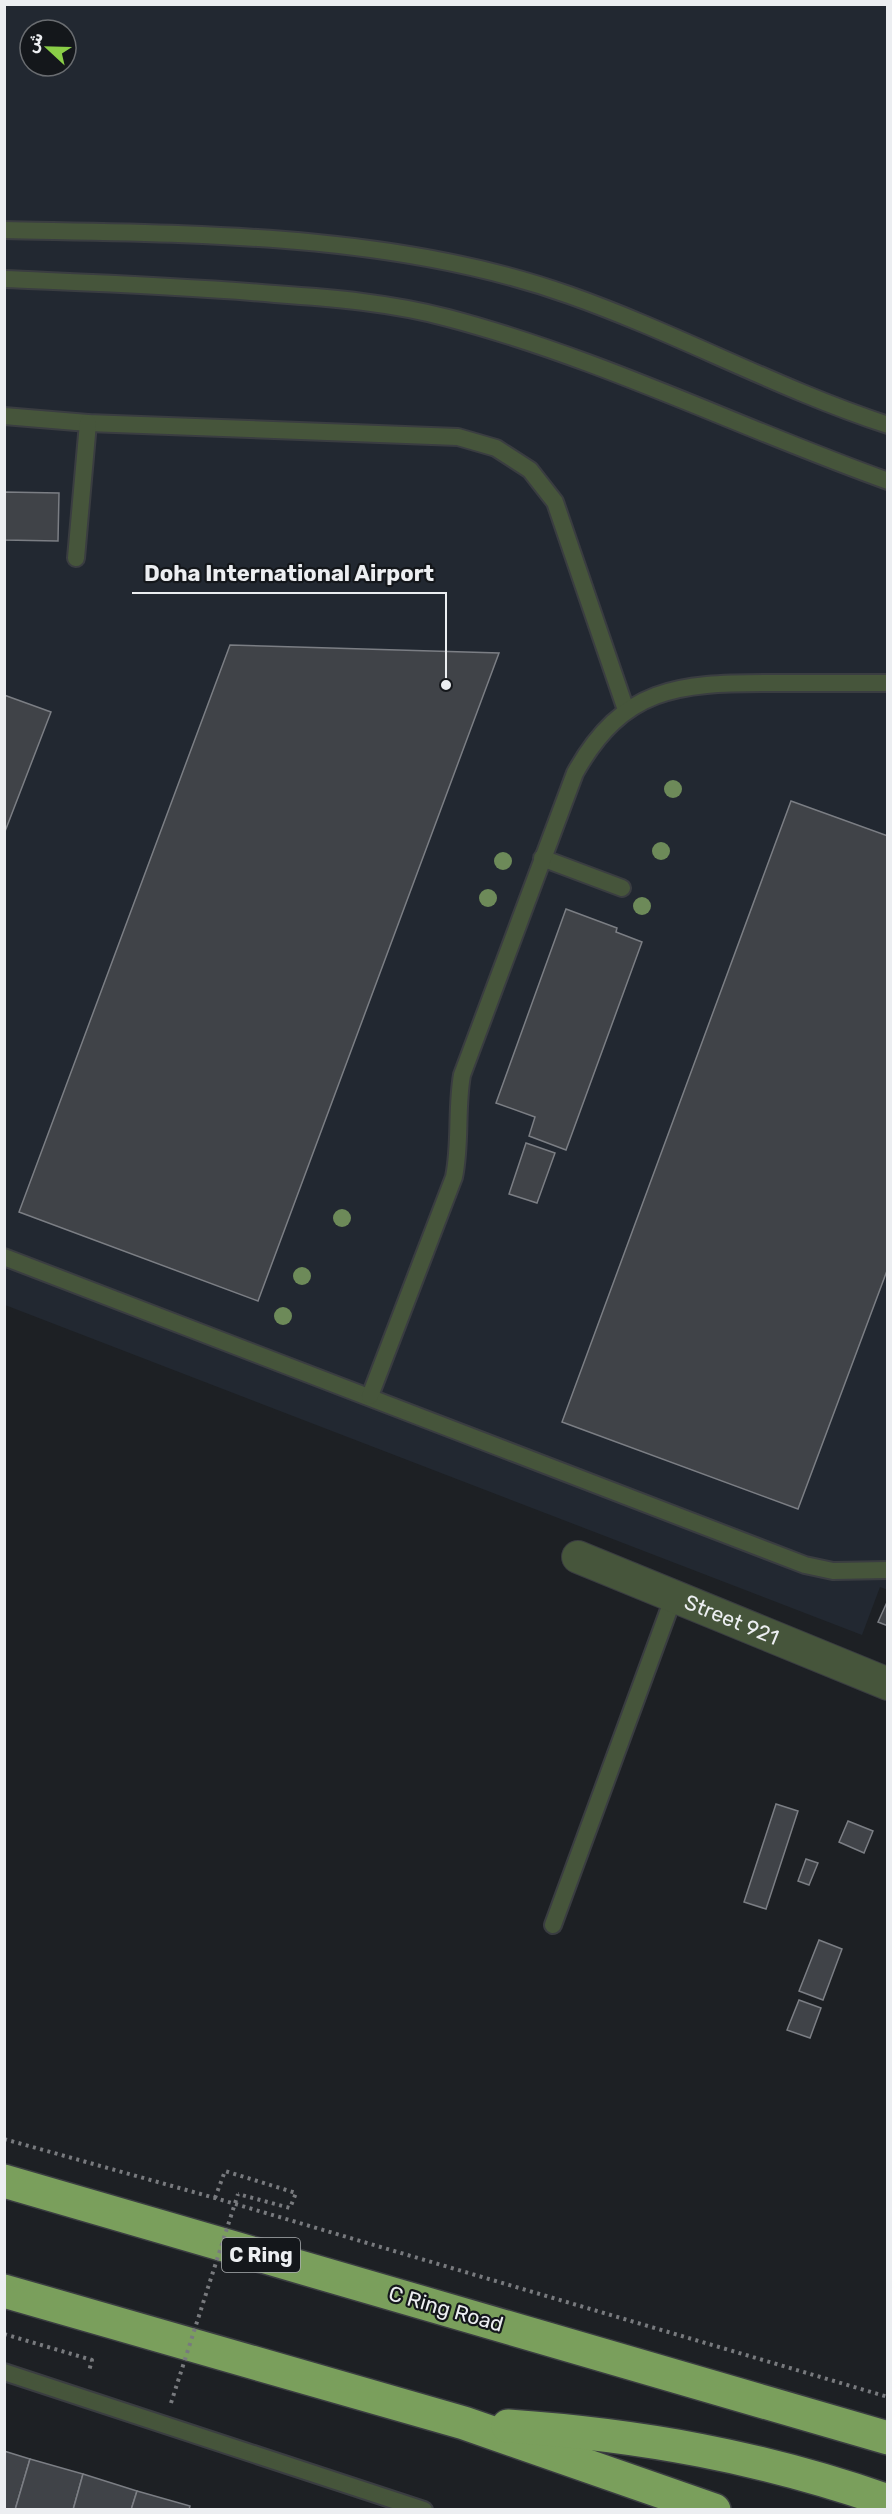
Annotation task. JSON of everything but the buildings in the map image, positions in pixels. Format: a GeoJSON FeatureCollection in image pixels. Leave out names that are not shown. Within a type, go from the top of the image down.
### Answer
{"type":"FeatureCollection","features":[{"type":"Feature","properties":{"kind":"highway","name":"C Ring Road"},"geometry":{"type":"LineString","coordinates":[[4,2181],[888,2438]]}},
{"type":"Feature","properties":{"kind":"highway"},"geometry":{"type":"LineString","coordinates":[[4,2291],[464,2423],[714,2510]]}},
{"type":"Feature","properties":{"kind":"highway"},"geometry":{"type":"LineString","coordinates":[[464,2423],[580,2431],[677,2444],[826,2479],[888,2501]]}},
{"type":"Feature","properties":{"kind":"street","name":"Street 921"},"geometry":{"type":"LineString","coordinates":[[578,1557],[888,1684]]}},
{"type":"Feature","properties":{"kind":"lane"},"geometry":{"type":"LineString","coordinates":[[4,230],[214,234],[341,247],[460,264],[567,294],[695,345],[825,405],[888,426]]}},
{"type":"Feature","properties":{"kind":"lane"},"geometry":{"type":"LineString","coordinates":[[4,279],[203,288],[340,299],[446,317],[548,348],[676,395],[808,453],[888,481]]}},
{"type":"Feature","properties":{"kind":"lane"},"geometry":{"type":"LineString","coordinates":[[4,416],[88,423],[458,437],[496,448],[530,470],[555,502],[626,710]]}},
{"type":"Feature","properties":{"kind":"lane"},"geometry":{"type":"LineString","coordinates":[[76,558],[88,423]]}},
{"type":"Feature","properties":{"kind":"lane"},"geometry":{"type":"LineString","coordinates":[[370,1396],[454,1177],[459,1140],[458,1099],[462,1075],[579,765],[606,728],[626,710],[665,691],[708,683],[888,683]]}},
{"type":"Feature","properties":{"kind":"lane"},"geometry":{"type":"LineString","coordinates":[[542,858],[622,888]]}},
{"type":"Feature","properties":{"kind":"lane"},"geometry":{"type":"LineString","coordinates":[[4,1257],[805,1565],[833,1571],[888,1570]]}},
{"type":"Feature","properties":{"kind":"lane"},"geometry":{"type":"LineString","coordinates":[[553,1925],[674,1596]]}},
{"type":"Feature","properties":{"kind":"lane"},"geometry":{"type":"LineString","coordinates":[[4,2372],[423,2510]]}},
{"type":"Feature","properties":{"kind":"path"},"geometry":{"type":"LineString","coordinates":[[4,2139],[215,2198],[888,2397]]}},
{"type":"Feature","properties":{"kind":"path"},"geometry":{"type":"LineString","coordinates":[[171,2403],[238,2194],[290,2208],[296,2193],[225,2171],[215,2198]]}},
{"type":"Feature","properties":{"kind":"path"},"geometry":{"type":"LineString","coordinates":[[4,2334],[92,2360],[88,2373],[97,2377]]}},
{"type":"Feature","properties":{"kind":"shaded area"},"geometry":{"type":"Polygon","coordinates":[[[4,5],[887,5],[888,1590],[880,1587],[862,1635],[5,1305],[4,5]]]}},
{"type":"Feature","properties":{"kind":"place","name":"Doha International Airport"},"geometry":{"type":"Point","coordinates":[446,685]}}]}
